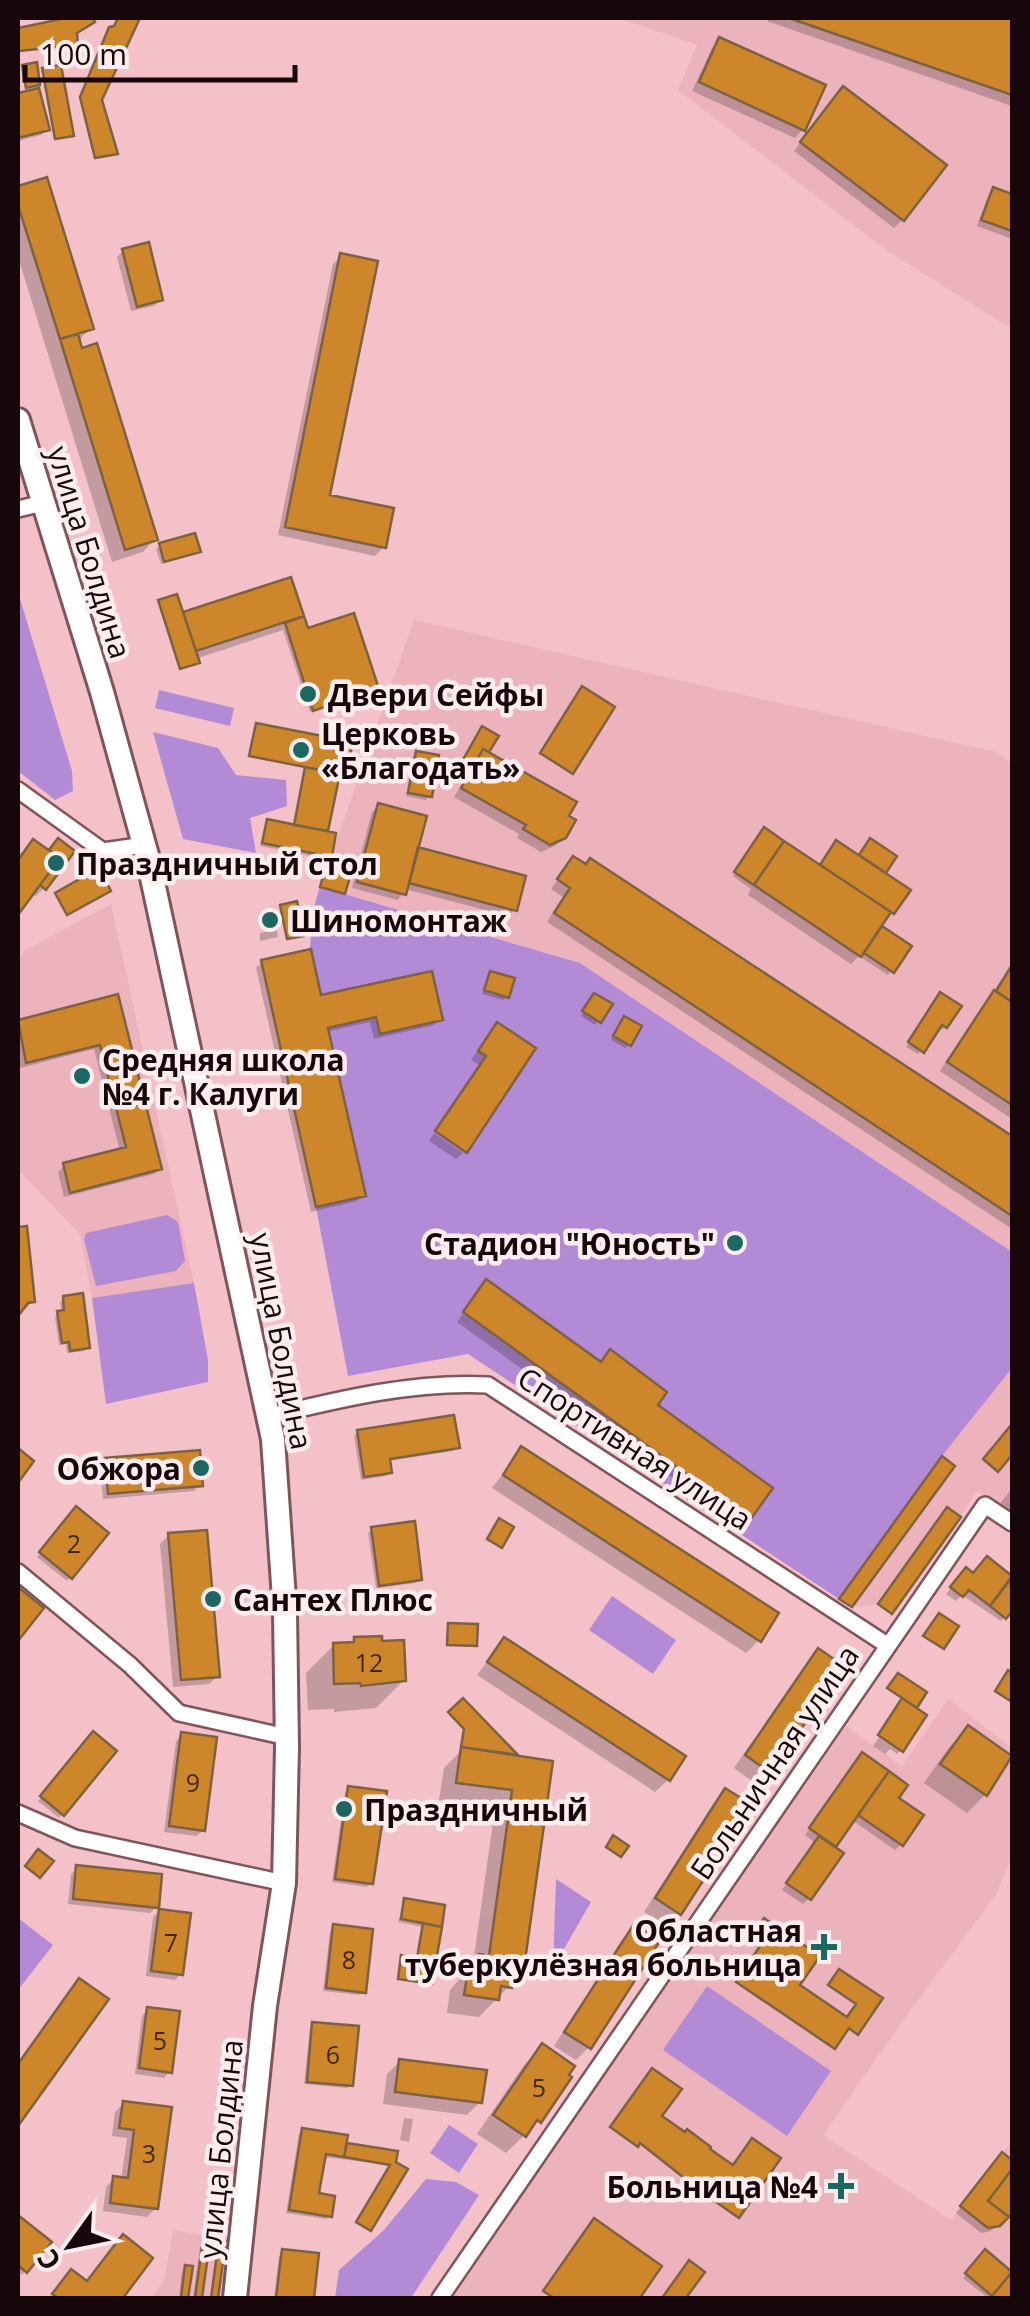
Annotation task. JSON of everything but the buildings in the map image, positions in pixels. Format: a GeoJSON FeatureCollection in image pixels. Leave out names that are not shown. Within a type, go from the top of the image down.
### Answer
{"type":"FeatureCollection","features":[{"type":"Feature","properties":{"kind":"main road","name":"улица Болдина"},"geometry":{"type":"LineString","coordinates":[[18,420],[102,692],[144,846],[270,1416],[285,1612],[284,1882],[263,2023],[235,2298]]}},
{"type":"Feature","properties":{"kind":"street"},"geometry":{"type":"LineString","coordinates":[[18,508],[43,503]]}},
{"type":"Feature","properties":{"kind":"street"},"geometry":{"type":"LineString","coordinates":[[18,790],[103,851],[144,846]]}},
{"type":"Feature","properties":{"kind":"street","name":"Спортивная улица"},"geometry":{"type":"LineString","coordinates":[[270,1416],[338,1400],[455,1383],[488,1385],[888,1646]]}},
{"type":"Feature","properties":{"kind":"street","name":"Больничная улица"},"geometry":{"type":"LineString","coordinates":[[440,2298],[986,1505],[1012,1523]]}},
{"type":"Feature","properties":{"kind":"street"},"geometry":{"type":"LineString","coordinates":[[18,1572],[130,1666],[179,1713],[287,1737]]}},
{"type":"Feature","properties":{"kind":"street"},"geometry":{"type":"LineString","coordinates":[[18,1813],[75,1838],[284,1882]]}},
{"type":"Feature","properties":{"kind":"shaded area"},"geometry":{"type":"Polygon","coordinates":[[[618,18],[1012,18],[1012,329],[886,250],[678,90],[697,45],[618,18]]]}},
{"type":"Feature","properties":{"kind":"shaded area"},"geometry":{"type":"Polygon","coordinates":[[[18,592],[72,771],[73,791],[55,800],[18,771],[18,592]]]}},
{"type":"Feature","properties":{"kind":"shaded area"},"geometry":{"type":"Polygon","coordinates":[[[414,620],[996,752],[1012,764],[1012,1252],[580,963],[320,887],[414,620]]]}},
{"type":"Feature","properties":{"kind":"shaded area"},"geometry":{"type":"Polygon","coordinates":[[[159,690],[234,708],[230,726],[155,708],[159,690]]]}},
{"type":"Feature","properties":{"kind":"shaded area"},"geometry":{"type":"Polygon","coordinates":[[[153,732],[218,748],[236,775],[286,780],[287,806],[250,818],[256,853],[183,839],[153,732]]]}},
{"type":"Feature","properties":{"kind":"shaded area"},"geometry":{"type":"Polygon","coordinates":[[[320,887],[580,963],[1012,1252],[1012,1368],[942,1456],[839,1599],[468,1354],[348,1376],[316,1207],[261,960],[310,948],[312,913],[320,887]]]}},
{"type":"Feature","properties":{"kind":"shaded area","name":"Средняя школа №4 г. Калуги"},"geometry":{"type":"Polygon","coordinates":[[[111,904],[194,1283],[92,1298],[80,1234],[18,1170],[18,962],[24,951],[111,904]]]}},
{"type":"Feature","properties":{"kind":"shaded area"},"geometry":{"type":"Polygon","coordinates":[[[167,1215],[178,1222],[185,1261],[176,1271],[96,1286],[84,1239],[86,1233],[167,1215]]]}},
{"type":"Feature","properties":{"kind":"shaded area"},"geometry":{"type":"Polygon","coordinates":[[[194,1283],[208,1360],[208,1382],[106,1404],[92,1298],[194,1283]]]}},
{"type":"Feature","properties":{"kind":"shaded area"},"geometry":{"type":"Polygon","coordinates":[[[1012,1368],[1012,1511],[977,1492],[892,1614],[878,1604],[852,1607],[839,1599],[942,1456],[1012,1368]]]}},
{"type":"Feature","properties":{"kind":"shaded area"},"geometry":{"type":"Polygon","coordinates":[[[612,1596],[676,1640],[653,1674],[589,1630],[612,1596]]]}},
{"type":"Feature","properties":{"kind":"shaded area","name":"Областная туберкулёзная больница"},"geometry":{"type":"Polygon","coordinates":[[[948,1699],[1012,1748],[1012,1857],[996,1895],[823,2135],[951,2220],[1012,2141],[1012,2298],[447,2298],[846,1726],[902,1766],[948,1699]]]}},
{"type":"Feature","properties":{"kind":"shaded area"},"geometry":{"type":"Polygon","coordinates":[[[556,1879],[591,1902],[553,1968],[556,1879]]]}},
{"type":"Feature","properties":{"kind":"shaded area"},"geometry":{"type":"Polygon","coordinates":[[[18,1918],[53,1945],[18,1990],[18,1918]]]}},
{"type":"Feature","properties":{"kind":"shaded area"},"geometry":{"type":"Polygon","coordinates":[[[707,1986],[831,2071],[787,2136],[663,2050],[707,1986]]]}},
{"type":"Feature","properties":{"kind":"shaded area"},"geometry":{"type":"Polygon","coordinates":[[[449,2125],[478,2144],[459,2173],[430,2153],[449,2125]]]}},
{"type":"Feature","properties":{"kind":"shaded area"},"geometry":{"type":"Polygon","coordinates":[[[426,2179],[456,2182],[479,2195],[411,2298],[335,2298],[339,2270],[384,2230],[426,2179]]]}},
{"type":"Feature","properties":{"kind":"shaded area"},"geometry":{"type":"Polygon","coordinates":[[[173,2230],[229,2240],[221,2298],[151,2298],[164,2281],[173,2230]]]}},
{"type":"Feature","properties":{"kind":"place","name":"Двери Сейфы"},"geometry":{"type":"Point","coordinates":[308,694]}},
{"type":"Feature","properties":{"kind":"place","name":"Церковь «Благодать»"},"geometry":{"type":"Point","coordinates":[301,750]}},
{"type":"Feature","properties":{"kind":"place","name":"Праздничный стол"},"geometry":{"type":"Point","coordinates":[56,863]}},
{"type":"Feature","properties":{"kind":"place","name":"Шиномонтаж"},"geometry":{"type":"Point","coordinates":[270,920]}},
{"type":"Feature","properties":{"kind":"place","name":"Средняя школа №4 г. Калуги"},"geometry":{"type":"Point","coordinates":[82,1076]}},
{"type":"Feature","properties":{"kind":"place","name":"Стадион \"Юность\""},"geometry":{"type":"Point","coordinates":[735,1243]}},
{"type":"Feature","properties":{"kind":"place","name":"Обжора"},"geometry":{"type":"Point","coordinates":[201,1468]}},
{"type":"Feature","properties":{"kind":"place","name":"Сантех Плюс"},"geometry":{"type":"Point","coordinates":[213,1599]}},
{"type":"Feature","properties":{"kind":"place","name":"Праздничный"},"geometry":{"type":"Point","coordinates":[344,1809]}},
{"type":"Feature","properties":{"kind":"place","name":"Областная туберкулёзная больница"},"geometry":{"type":"Point","coordinates":[824,1947]}},
{"type":"Feature","properties":{"kind":"place","name":"Больница №4"},"geometry":{"type":"Point","coordinates":[841,2186]}}]}
